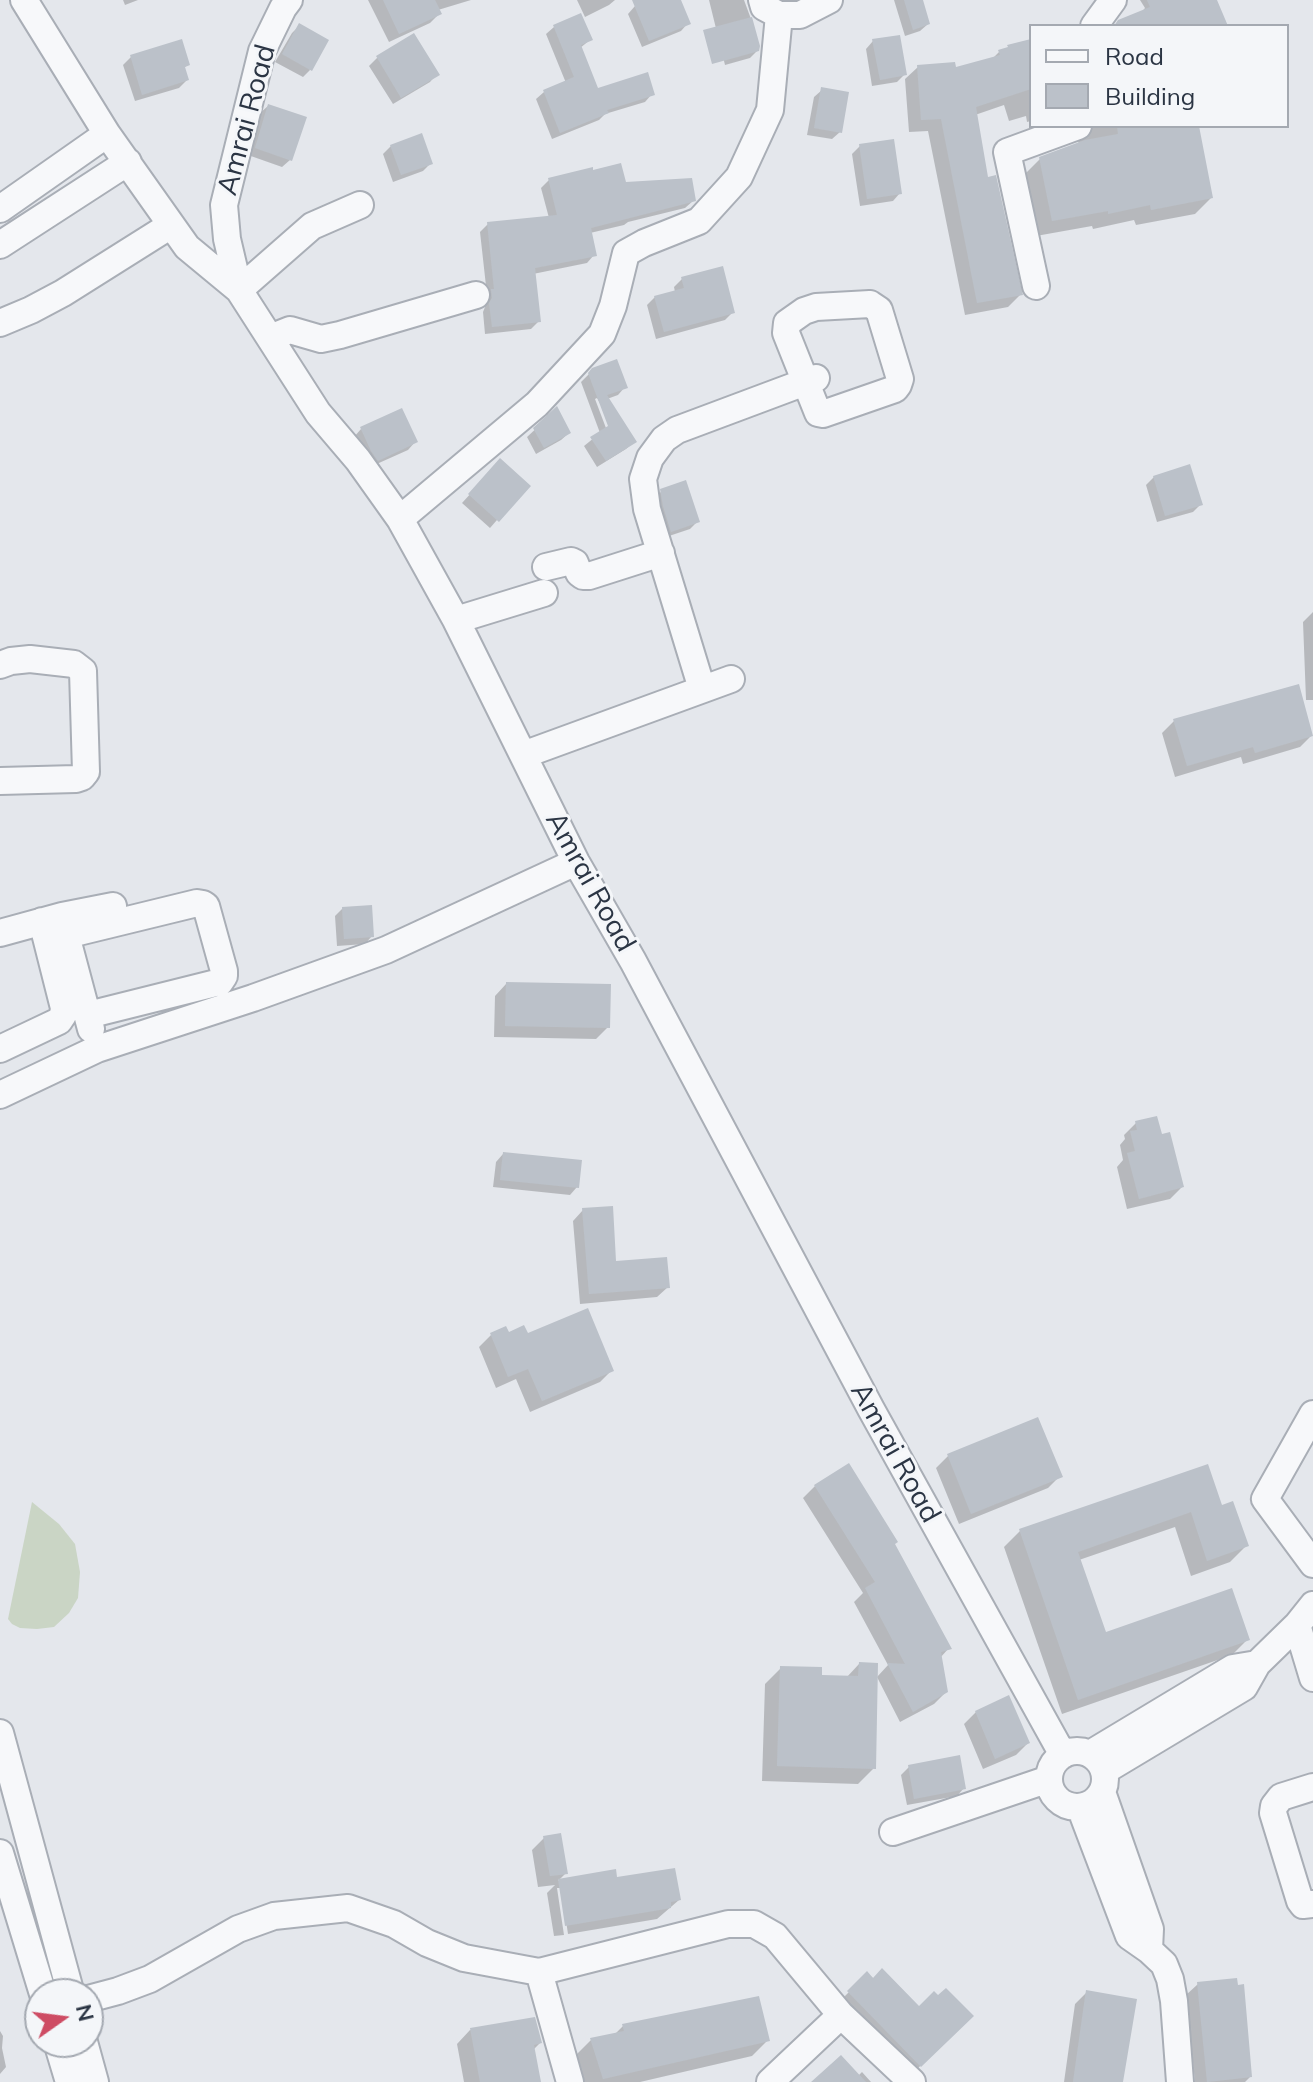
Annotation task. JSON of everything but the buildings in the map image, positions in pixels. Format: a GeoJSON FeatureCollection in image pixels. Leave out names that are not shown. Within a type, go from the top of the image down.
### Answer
{"type":"FeatureCollection","features":[{"type":"Feature","properties":{"kind":"street"},"geometry":{"type":"LineString","coordinates":[[24,0],[107,134],[187,247],[239,290],[312,226],[360,205]]}},
{"type":"Feature","properties":{"kind":"street","name":"Amrai Road"},"geometry":{"type":"LineString","coordinates":[[289,0],[262,51],[224,205],[227,239],[239,290],[318,413],[358,460],[400,519],[456,620],[576,862],[633,961],[871,1409],[1063,1755]]}},
{"type":"Feature","properties":{"kind":"street"},"geometry":{"type":"LineString","coordinates":[[400,519],[537,404],[602,334],[613,306],[626,253],[699,221],[739,177],[770,110],[770,8],[800,15],[829,0]]}},
{"type":"Feature","properties":{"kind":"street"},"geometry":{"type":"LineString","coordinates":[[1095,24],[1113,0]]}},
{"type":"Feature","properties":{"kind":"street"},"geometry":{"type":"LineString","coordinates":[[1036,286],[1007,152],[1073,128]]}},
{"type":"Feature","properties":{"kind":"street"},"geometry":{"type":"LineString","coordinates":[[0,209],[107,134]]}},
{"type":"Feature","properties":{"kind":"street"},"geometry":{"type":"LineString","coordinates":[[0,245],[128,162]]}},
{"type":"Feature","properties":{"kind":"street"},"geometry":{"type":"LineString","coordinates":[[0,323],[63,293],[171,225]]}},
{"type":"Feature","properties":{"kind":"street"},"geometry":{"type":"LineString","coordinates":[[270,338],[290,330],[321,339],[476,295]]}},
{"type":"Feature","properties":{"kind":"street"},"geometry":{"type":"LineString","coordinates":[[870,304],[879,310],[900,379],[895,389],[823,414],[815,410],[810,380],[786,333],[787,323],[816,307],[870,304]]}},
{"type":"Feature","properties":{"kind":"street"},"geometry":{"type":"LineString","coordinates":[[702,689],[647,509],[643,479],[650,458],[664,439],[677,430],[810,380]]}},
{"type":"Feature","properties":{"kind":"street"},"geometry":{"type":"LineString","coordinates":[[456,620],[545,580],[571,561],[579,573],[589,576],[661,553]]}},
{"type":"Feature","properties":{"kind":"street"},"geometry":{"type":"LineString","coordinates":[[0,665],[30,659],[74,664],[83,671],[86,772],[76,779],[0,781]]}},
{"type":"Feature","properties":{"kind":"street"},"geometry":{"type":"LineString","coordinates":[[523,755],[731,679]]}},
{"type":"Feature","properties":{"kind":"street"},"geometry":{"type":"LineString","coordinates":[[0,1095],[97,1049],[386,950],[576,862]]}},
{"type":"Feature","properties":{"kind":"street"},"geometry":{"type":"LineString","coordinates":[[0,933],[57,924],[184,892],[189,894],[192,904],[206,906],[224,971],[220,982],[88,1015]]}},
{"type":"Feature","properties":{"kind":"street"},"geometry":{"type":"LineString","coordinates":[[57,924],[97,1049]]}},
{"type":"Feature","properties":{"kind":"street"},"geometry":{"type":"LineString","coordinates":[[0,1049],[59,1021],[63,1015],[57,924]]}},
{"type":"Feature","properties":{"kind":"street"},"geometry":{"type":"LineString","coordinates":[[1313,1414],[1265,1499],[1313,1564]]}},
{"type":"Feature","properties":{"kind":"street"},"geometry":{"type":"LineString","coordinates":[[1149,1950],[1150,1929],[1098,1772],[1081,1751],[1063,1755],[1050,1770],[1051,1789],[1064,1804],[1080,1807],[1089,1804],[1098,1772],[1244,1687],[1257,1664],[1305,1615]]}},
{"type":"Feature","properties":{"kind":"street"},"geometry":{"type":"LineString","coordinates":[[1305,1615],[1313,1678]]}},
{"type":"Feature","properties":{"kind":"street"},"geometry":{"type":"LineString","coordinates":[[0,1733],[13,1826],[65,1978]]}},
{"type":"Feature","properties":{"kind":"street"},"geometry":{"type":"LineString","coordinates":[[893,1832],[1049,1779]]}},
{"type":"Feature","properties":{"kind":"street"},"geometry":{"type":"LineString","coordinates":[[1313,1787],[1281,1797],[1273,1813],[1300,1901],[1303,1905],[1313,1904]]}},
{"type":"Feature","properties":{"kind":"street"},"geometry":{"type":"LineString","coordinates":[[1080,1807],[1129,1936],[1164,1964],[1170,1979],[1180,2082]]}},
{"type":"Feature","properties":{"kind":"street"},"geometry":{"type":"LineString","coordinates":[[0,1853],[38,1978]]}},
{"type":"Feature","properties":{"kind":"street"},"geometry":{"type":"LineString","coordinates":[[104,1995],[150,1979],[238,1929],[274,1916],[348,1908],[394,1924],[427,1943],[464,1958],[539,1972],[728,1924],[754,1924],[775,1936],[841,2015],[912,2082]]}},
{"type":"Feature","properties":{"kind":"street"},"geometry":{"type":"LineString","coordinates":[[539,1972],[570,2082]]}},
{"type":"Feature","properties":{"kind":"street"},"geometry":{"type":"LineString","coordinates":[[770,2082],[841,2015]]}},
{"type":"Feature","properties":{"kind":"street"},"geometry":{"type":"LineString","coordinates":[[62,2058],[69,2082]]}},
{"type":"Feature","properties":{"kind":"street"},"geometry":{"type":"LineString","coordinates":[[88,2058],[95,2082]]}},
{"type":"Feature","properties":{"kind":"green space"},"geometry":{"type":"Polygon","coordinates":[[[32,1502],[59,1524],[75,1544],[80,1572],[78,1598],[69,1613],[54,1627],[37,1629],[20,1628],[8,1619],[32,1502]]]}}]}
